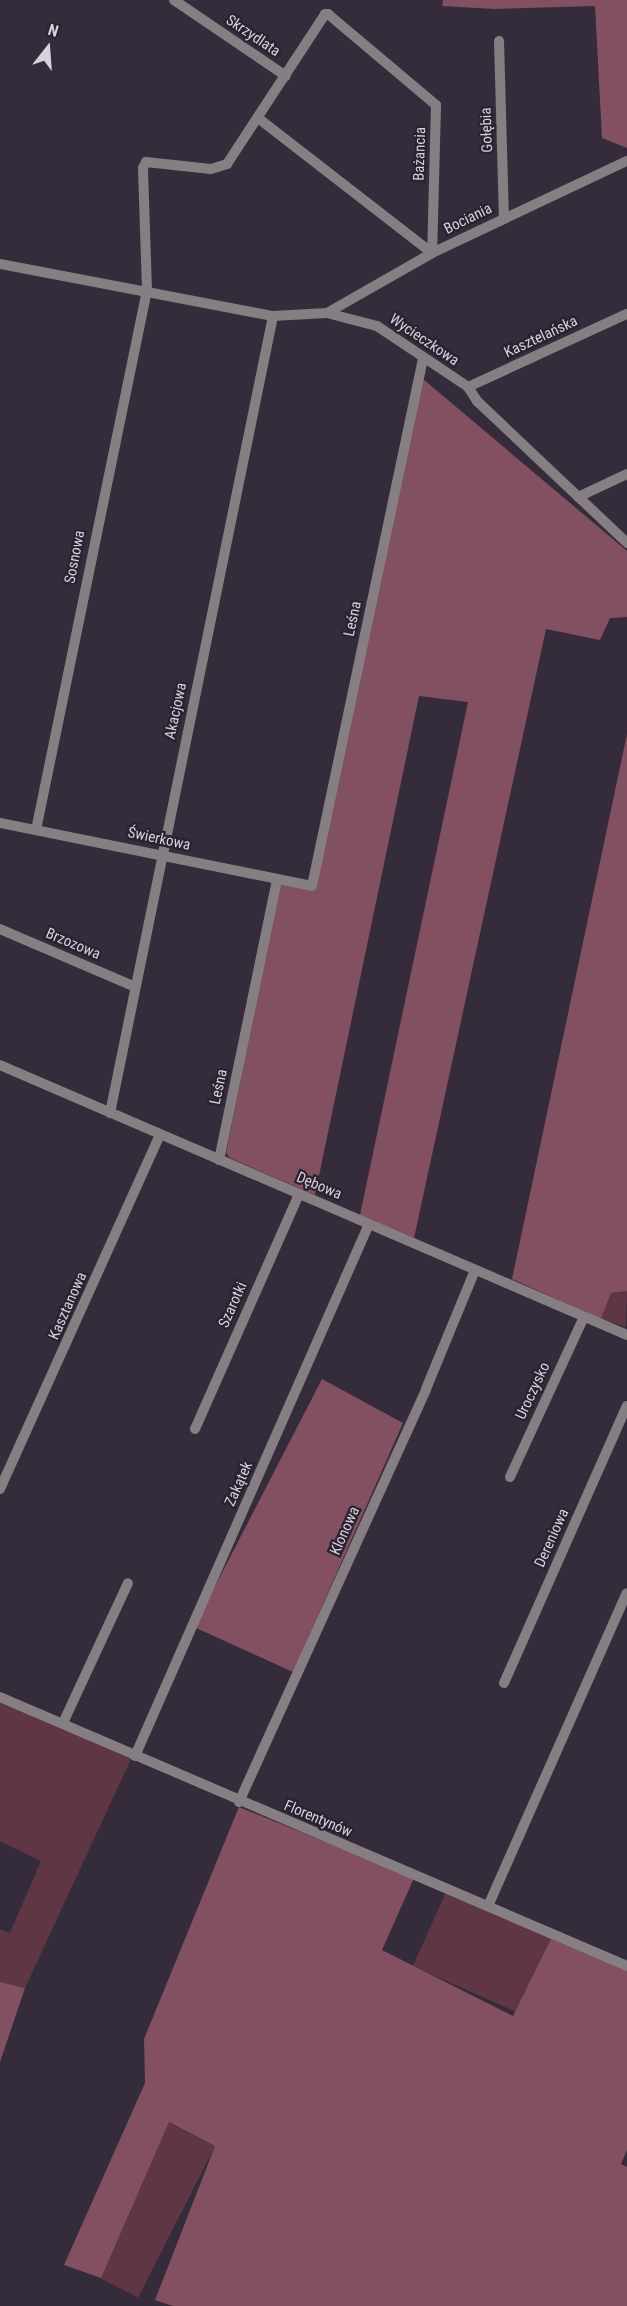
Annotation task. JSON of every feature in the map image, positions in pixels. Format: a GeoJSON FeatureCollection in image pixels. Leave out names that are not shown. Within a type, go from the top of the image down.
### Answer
{"type":"FeatureCollection","features":[{"type":"Feature","properties":{"kind":"street","name":"Skrzydlata"},"geometry":{"type":"LineString","coordinates":[[174,0],[286,76]]}},
{"type":"Feature","properties":{"kind":"street","name":"Bażancia"},"geometry":{"type":"LineString","coordinates":[[147,290],[143,168],[146,162],[220,168],[227,164],[259,119],[325,14],[328,14],[436,105],[432,253]]}},
{"type":"Feature","properties":{"kind":"street","name":"Gołębia"},"geometry":{"type":"LineString","coordinates":[[499,41],[504,218]]}},
{"type":"Feature","properties":{"kind":"street"},"geometry":{"type":"LineString","coordinates":[[259,119],[432,253]]}},
{"type":"Feature","properties":{"kind":"street","name":"Bociania"},"geometry":{"type":"LineString","coordinates":[[327,313],[432,253],[627,161]]}},
{"type":"Feature","properties":{"kind":"street","name":"Wycieczkowa"},"geometry":{"type":"LineString","coordinates":[[0,264],[147,290],[273,316],[327,313],[377,326],[468,387],[477,401],[627,543]]}},
{"type":"Feature","properties":{"kind":"street","name":"Sosnowa"},"geometry":{"type":"LineString","coordinates":[[36,830],[147,290]]}},
{"type":"Feature","properties":{"kind":"street","name":"Kasztelańska"},"geometry":{"type":"LineString","coordinates":[[468,387],[627,314]]}},
{"type":"Feature","properties":{"kind":"street","name":"Akacjowa"},"geometry":{"type":"LineString","coordinates":[[110,1113],[273,316]]}},
{"type":"Feature","properties":{"kind":"street","name":"Leśna"},"geometry":{"type":"LineString","coordinates":[[312,886],[423,359]]}},
{"type":"Feature","properties":{"kind":"street"},"geometry":{"type":"LineString","coordinates":[[578,497],[627,474]]}},
{"type":"Feature","properties":{"kind":"street","name":"Świerkowa"},"geometry":{"type":"LineString","coordinates":[[0,822],[312,886]]}},
{"type":"Feature","properties":{"kind":"street","name":"Leśna"},"geometry":{"type":"LineString","coordinates":[[219,1160],[277,880]]}},
{"type":"Feature","properties":{"kind":"street","name":"Brzozowa"},"geometry":{"type":"LineString","coordinates":[[0,929],[135,987]]}},
{"type":"Feature","properties":{"kind":"street","name":"Dębowa"},"geometry":{"type":"LineString","coordinates":[[0,1065],[627,1334]]}},
{"type":"Feature","properties":{"kind":"street","name":"Kasztanowa"},"geometry":{"type":"LineString","coordinates":[[0,1489],[160,1134]]}},
{"type":"Feature","properties":{"kind":"street","name":"Szarotki"},"geometry":{"type":"LineString","coordinates":[[195,1429],[299,1194]]}},
{"type":"Feature","properties":{"kind":"street","name":"Zakątek"},"geometry":{"type":"LineString","coordinates":[[135,1756],[369,1224]]}},
{"type":"Feature","properties":{"kind":"street","name":"Klonowa"},"geometry":{"type":"LineString","coordinates":[[239,1802],[426,1389],[475,1270]]}},
{"type":"Feature","properties":{"kind":"street","name":"Uroczysko"},"geometry":{"type":"LineString","coordinates":[[510,1477],[584,1317]]}},
{"type":"Feature","properties":{"kind":"street","name":"Dereniowa"},"geometry":{"type":"LineString","coordinates":[[504,1683],[627,1406]]}},
{"type":"Feature","properties":{"kind":"street"},"geometry":{"type":"LineString","coordinates":[[63,1723],[128,1583]]}},
{"type":"Feature","properties":{"kind":"street"},"geometry":{"type":"LineString","coordinates":[[488,1906],[627,1593]]}},
{"type":"Feature","properties":{"kind":"street","name":"Florentynów"},"geometry":{"type":"LineString","coordinates":[[0,1696],[239,1802],[626,1964]]}},
{"type":"Feature","properties":{"kind":"shaded area"},"geometry":{"type":"Polygon","coordinates":[[[443,0],[627,0],[627,148],[602,138],[595,6],[495,9],[442,6],[443,0]]]}},
{"type":"Feature","properties":{"kind":"shaded area"},"geometry":{"type":"Polygon","coordinates":[[[423,379],[627,551],[627,617],[610,618],[600,640],[546,629],[414,1238],[360,1215],[468,702],[419,696],[315,1195],[230,1158],[226,1153],[280,882],[313,888],[423,379]]]}},
{"type":"Feature","properties":{"kind":"shaded area"},"geometry":{"type":"Polygon","coordinates":[[[627,734],[627,1291],[611,1293],[601,1319],[512,1279],[627,734]]]}},
{"type":"Feature","properties":{"kind":"shaded area"},"geometry":{"type":"Polygon","coordinates":[[[627,1291],[626,1327],[601,1319],[611,1293],[627,1291]]]}},
{"type":"Feature","properties":{"kind":"shaded area"},"geometry":{"type":"Polygon","coordinates":[[[322,1379],[403,1423],[293,1672],[194,1627],[322,1379]]]}},
{"type":"Feature","properties":{"kind":"shaded area"},"geometry":{"type":"Polygon","coordinates":[[[0,1700],[131,1759],[25,1988],[0,1982],[0,1929],[10,1933],[41,1861],[0,1841],[0,1700]]]}},
{"type":"Feature","properties":{"kind":"shaded area"},"geometry":{"type":"Polygon","coordinates":[[[239,1807],[414,1878],[382,1950],[513,2016],[551,1939],[627,1971],[627,2150],[621,2164],[627,2167],[627,2306],[173,2306],[155,2300],[215,2146],[169,2122],[101,2278],[64,2265],[145,2083],[144,2039],[239,1807]]]}},
{"type":"Feature","properties":{"kind":"shaded area"},"geometry":{"type":"Polygon","coordinates":[[[446,1892],[551,1939],[518,2013],[413,1966],[446,1892]]]}},
{"type":"Feature","properties":{"kind":"shaded area"},"geometry":{"type":"Polygon","coordinates":[[[0,1982],[25,1988],[0,2062],[0,1982]]]}},
{"type":"Feature","properties":{"kind":"shaded area"},"geometry":{"type":"Polygon","coordinates":[[[168,2122],[215,2146],[138,2298],[91,2273],[168,2122]]]}}]}
